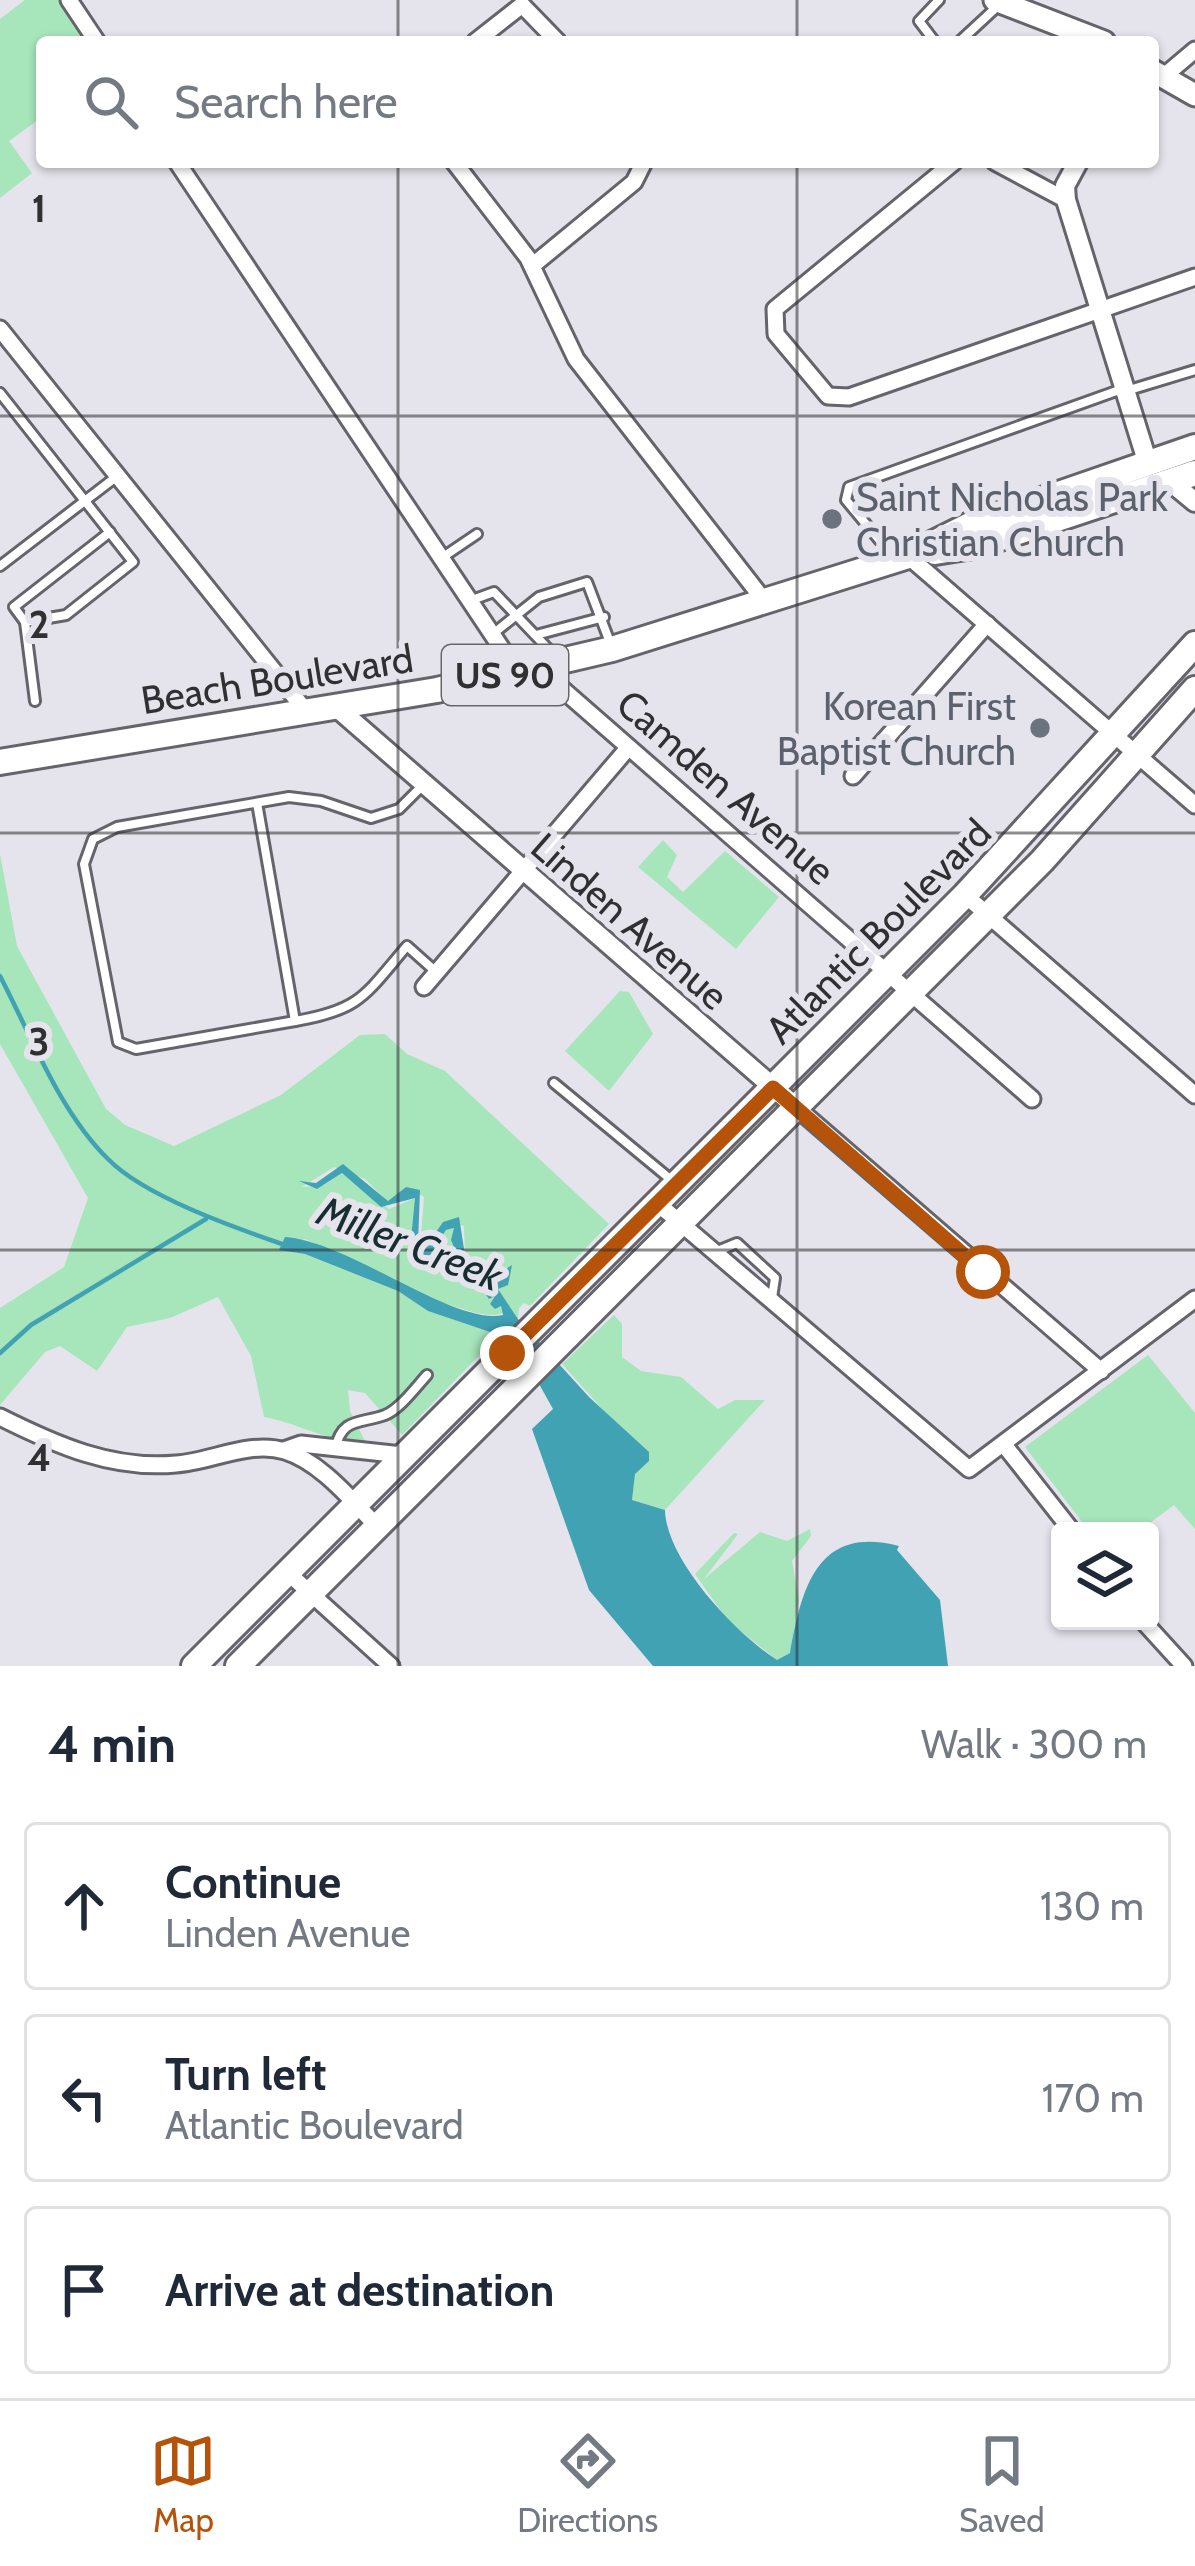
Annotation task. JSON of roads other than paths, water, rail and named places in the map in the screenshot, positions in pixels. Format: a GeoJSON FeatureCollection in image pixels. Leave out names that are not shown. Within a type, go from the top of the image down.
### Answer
{"type":"FeatureCollection","features":[{"type":"Feature","properties":{"kind":"main road"},"geometry":{"type":"LineString","coordinates":[[1012,2],[1090,36]]}},
{"type":"Feature","properties":{"kind":"main road"},"geometry":{"type":"LineString","coordinates":[[1159,78],[1195,94]]}},
{"type":"Feature","properties":{"kind":"main road","name":"Beach Boulevard"},"geometry":{"type":"LineString","coordinates":[[0,762],[335,706],[539,668],[612,649],[902,558],[972,524],[1195,447]]}},
{"type":"Feature","properties":{"kind":"main road"},"geometry":{"type":"LineString","coordinates":[[1148,464],[1184,478]]}},
{"type":"Feature","properties":{"kind":"main road","name":"Beach Boulevard"},"geometry":{"type":"LineString","coordinates":[[902,558],[979,545],[1184,478]]}},
{"type":"Feature","properties":{"kind":"main road","name":"Atlantic Boulevard"},"geometry":{"type":"LineString","coordinates":[[194,1666],[965,895],[1195,644]]}},
{"type":"Feature","properties":{"kind":"main road","name":"Atlantic Boulevard"},"geometry":{"type":"LineString","coordinates":[[238,1666],[988,916],[1195,689]]}},
{"type":"Feature","properties":{"kind":"street"},"geometry":{"type":"LineString","coordinates":[[69,0],[93,36]]}},
{"type":"Feature","properties":{"kind":"street"},"geometry":{"type":"LineString","coordinates":[[483,36],[523,2],[554,36]]}},
{"type":"Feature","properties":{"kind":"street"},"geometry":{"type":"LineString","coordinates":[[1159,75],[1195,50]]}},
{"type":"Feature","properties":{"kind":"street","name":"Camden Avenue"},"geometry":{"type":"LineString","coordinates":[[181,168],[493,634],[539,668],[1033,1099]]}},
{"type":"Feature","properties":{"kind":"street"},"geometry":{"type":"LineString","coordinates":[[458,168],[532,266],[575,359],[766,603]]}},
{"type":"Feature","properties":{"kind":"street"},"geometry":{"type":"LineString","coordinates":[[532,266],[634,182],[641,168]]}},
{"type":"Feature","properties":{"kind":"street"},"geometry":{"type":"LineString","coordinates":[[947,168],[775,308],[776,334],[821,390],[838,398],[1195,278]]}},
{"type":"Feature","properties":{"kind":"street"},"geometry":{"type":"LineString","coordinates":[[1006,168],[1066,200]]}},
{"type":"Feature","properties":{"kind":"street"},"geometry":{"type":"LineString","coordinates":[[1075,168],[1065,186],[1066,200],[1148,464]]}},
{"type":"Feature","properties":{"kind":"street"},"geometry":{"type":"LineString","coordinates":[[0,329],[305,710]]}},
{"type":"Feature","properties":{"kind":"street"},"geometry":{"type":"LineString","coordinates":[[1184,478],[1195,502]]}},
{"type":"Feature","properties":{"kind":"street"},"geometry":{"type":"LineString","coordinates":[[902,558],[986,624],[1195,805]]}},
{"type":"Feature","properties":{"kind":"street"},"geometry":{"type":"LineString","coordinates":[[853,776],[986,624]]}},
{"type":"Feature","properties":{"kind":"street","name":"Linden Avenue"},"geometry":{"type":"LineString","coordinates":[[335,706],[1101,1371]]}},
{"type":"Feature","properties":{"kind":"street"},"geometry":{"type":"LineString","coordinates":[[424,987],[628,748]]}},
{"type":"Feature","properties":{"kind":"street"},"geometry":{"type":"LineString","coordinates":[[965,895],[1195,1095]]}},
{"type":"Feature","properties":{"kind":"street"},"geometry":{"type":"LineString","coordinates":[[657,1203],[969,1469],[1195,1299]]}},
{"type":"Feature","properties":{"kind":"street"},"geometry":{"type":"LineString","coordinates":[[0,1417],[60,1445],[124,1464],[174,1465],[301,1444],[405,1455]]}},
{"type":"Feature","properties":{"kind":"street"},"geometry":{"type":"LineString","coordinates":[[1005,1446],[1065,1522]]}},
{"type":"Feature","properties":{"kind":"street"},"geometry":{"type":"LineString","coordinates":[[284,1450],[311,1465],[377,1526]]}},
{"type":"Feature","properties":{"kind":"street"},"geometry":{"type":"LineString","coordinates":[[287,1572],[392,1666]]}},
{"type":"Feature","properties":{"kind":"street"},"geometry":{"type":"LineString","coordinates":[[1151,1630],[1184,1666]]}},
{"type":"Feature","properties":{"kind":"lane"},"geometry":{"type":"LineString","coordinates":[[930,36],[919,21],[939,0]]}},
{"type":"Feature","properties":{"kind":"lane"},"geometry":{"type":"LineString","coordinates":[[967,36],[1012,2]]}},
{"type":"Feature","properties":{"kind":"lane"},"geometry":{"type":"LineString","coordinates":[[902,558],[846,500],[849,487],[1124,390],[1195,370]]}},
{"type":"Feature","properties":{"kind":"lane"},"geometry":{"type":"LineString","coordinates":[[0,393],[133,562],[66,615],[25,622]]}},
{"type":"Feature","properties":{"kind":"lane"},"geometry":{"type":"LineString","coordinates":[[0,566],[117,476]]}},
{"type":"Feature","properties":{"kind":"lane"},"geometry":{"type":"LineString","coordinates":[[35,700],[25,622],[14,608],[110,532]]}},
{"type":"Feature","properties":{"kind":"lane"},"geometry":{"type":"LineString","coordinates":[[442,558],[478,535]]}},
{"type":"Feature","properties":{"kind":"lane"},"geometry":{"type":"LineString","coordinates":[[493,634],[539,597],[587,582],[604,617],[612,649]]}},
{"type":"Feature","properties":{"kind":"lane"},"geometry":{"type":"LineString","coordinates":[[470,600],[494,592],[536,635],[539,668]]}},
{"type":"Feature","properties":{"kind":"lane"},"geometry":{"type":"LineString","coordinates":[[536,635],[604,617]]}},
{"type":"Feature","properties":{"kind":"lane"},"geometry":{"type":"LineString","coordinates":[[423,785],[399,809],[371,818],[304,798],[117,826],[93,839],[84,863],[118,1042],[136,1049],[340,1013],[356,1004],[407,946],[436,972]]}},
{"type":"Feature","properties":{"kind":"lane"},"geometry":{"type":"LineString","coordinates":[[257,803],[295,1022]]}},
{"type":"Feature","properties":{"kind":"lane"},"geometry":{"type":"LineString","coordinates":[[554,1083],[676,1184]]}},
{"type":"Feature","properties":{"kind":"lane"},"geometry":{"type":"LineString","coordinates":[[335,1451],[339,1434],[352,1420],[388,1414],[427,1376]]}},
{"type":"Feature","properties":{"kind":"water"},"geometry":{"type":"Polygon","coordinates":[[[343,1164],[388,1201],[406,1187],[420,1190],[418,1243],[423,1251],[443,1222],[459,1217],[465,1255],[488,1281],[512,1265],[508,1285],[498,1289],[518,1319],[589,1397],[649,1452],[649,1461],[635,1474],[632,1500],[665,1510],[668,1530],[690,1573],[760,1648],[777,1660],[790,1653],[808,1584],[819,1566],[849,1544],[872,1542],[899,1546],[897,1550],[940,1600],[948,1666],[653,1666],[589,1590],[532,1429],[553,1409],[524,1357],[499,1335],[428,1311],[398,1291],[305,1254],[279,1250],[285,1237],[310,1242],[457,1308],[503,1315],[501,1306],[495,1309],[490,1304],[495,1296],[489,1299],[472,1275],[464,1282],[456,1277],[462,1266],[451,1240],[454,1228],[446,1230],[428,1258],[416,1257],[410,1248],[415,1198],[381,1207],[342,1173],[317,1189],[299,1181],[316,1183],[343,1164]]]}},
{"type":"Feature","properties":{"kind":"waterway","name":"Miller Creek"},"geometry":{"type":"LineString","coordinates":[[0,976],[60,1096],[108,1159],[166,1198],[282,1244]]}},
{"type":"Feature","properties":{"kind":"waterway"},"geometry":{"type":"LineString","coordinates":[[0,1353],[31,1325],[206,1219]]}},
{"type":"Feature","properties":{"kind":"place","name":"Saint Nicholas Park Christian Church"},"geometry":{"type":"Point","coordinates":[832,519]}},
{"type":"Feature","properties":{"kind":"place","name":"Korean First Baptist Church"},"geometry":{"type":"Point","coordinates":[1040,728]}}]}
